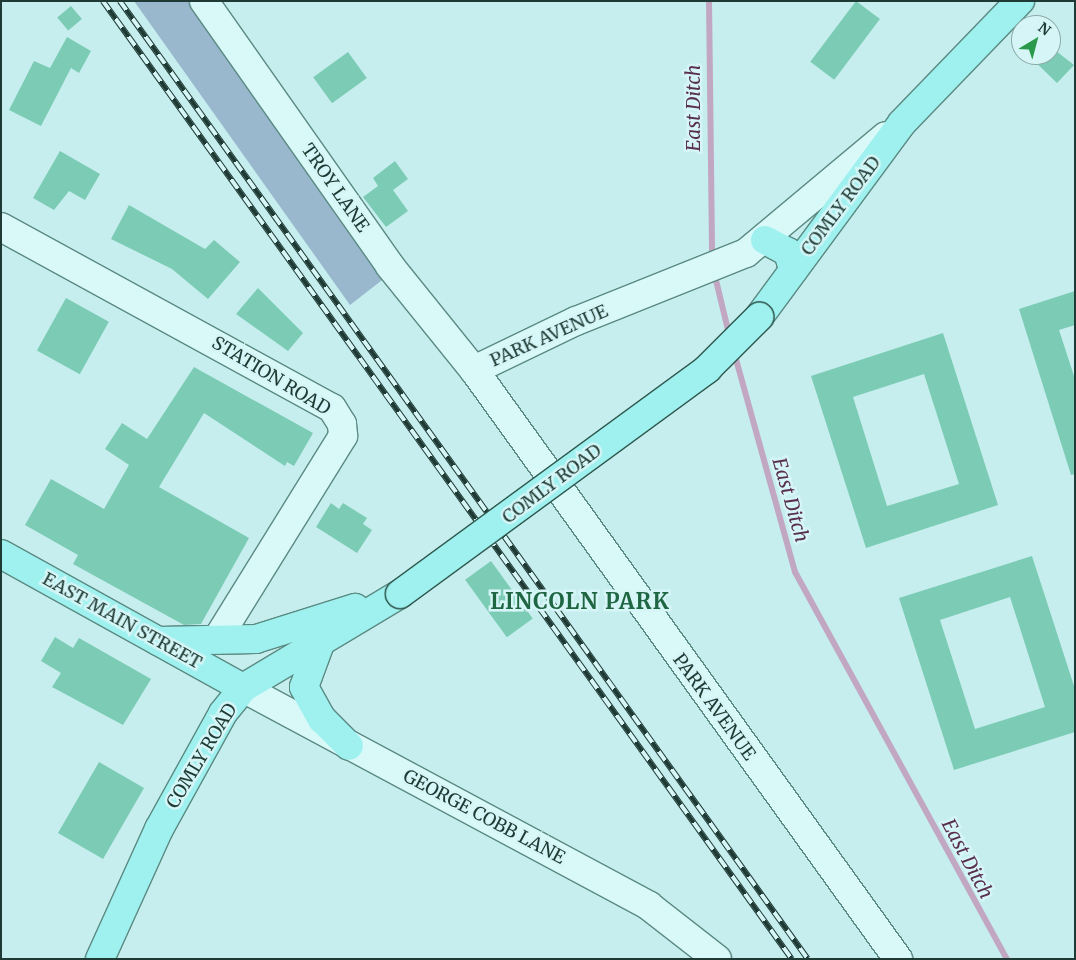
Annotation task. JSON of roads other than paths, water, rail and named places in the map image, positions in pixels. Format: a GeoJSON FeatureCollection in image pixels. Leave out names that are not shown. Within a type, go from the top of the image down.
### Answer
{"type":"FeatureCollection","features":[{"type":"Feature","properties":{"kind":"main road","name":"COMLY ROAD"},"geometry":{"type":"LineString","coordinates":[[100,959],[159,829],[223,713],[243,688],[400,594],[707,370],[759,317],[902,123],[1020,1]]}},
{"type":"Feature","properties":{"kind":"main road"},"geometry":{"type":"LineString","coordinates":[[764,240],[788,252],[793,270]]}},
{"type":"Feature","properties":{"kind":"main road","name":"EAST MAIN STREET"},"geometry":{"type":"LineString","coordinates":[[1,554],[243,688]]}},
{"type":"Feature","properties":{"kind":"main road"},"geometry":{"type":"LineString","coordinates":[[156,641],[271,635],[400,594]]}},
{"type":"Feature","properties":{"kind":"main road"},"geometry":{"type":"LineString","coordinates":[[321,641],[304,687],[322,719],[349,746]]}},
{"type":"Feature","properties":{"kind":"street","name":"TROY LANE"},"geometry":{"type":"LineString","coordinates":[[204,1],[390,266],[474,370]]}},
{"type":"Feature","properties":{"kind":"street","name":"PARK AVENUE"},"geometry":{"type":"LineString","coordinates":[[898,959],[474,370],[576,320],[724,263],[764,240],[902,123]]}},
{"type":"Feature","properties":{"kind":"street","name":"STATION ROAD"},"geometry":{"type":"LineString","coordinates":[[1,227],[332,408],[342,424],[343,436],[217,639]]}},
{"type":"Feature","properties":{"kind":"street","name":"GEORGE COBB LANE"},"geometry":{"type":"LineString","coordinates":[[243,688],[649,906],[717,959]]}},
{"type":"Feature","properties":{"kind":"waterway","name":"East Ditch"},"geometry":{"type":"LineString","coordinates":[[709,1],[712,260]]}},
{"type":"Feature","properties":{"kind":"waterway","name":"East Ditch"},"geometry":{"type":"LineString","coordinates":[[714,272],[730,338]]}},
{"type":"Feature","properties":{"kind":"waterway","name":"East Ditch"},"geometry":{"type":"LineString","coordinates":[[734,352],[795,572],[1007,959]]}},
{"type":"Feature","properties":{"kind":"railway"},"geometry":{"type":"LineString","coordinates":[[103,1],[792,959]]}},
{"type":"Feature","properties":{"kind":"railway"},"geometry":{"type":"LineString","coordinates":[[120,1],[808,959]]}},
{"type":"Feature","properties":{"kind":"district","name":"LINCOLN PARK"},"geometry":{"type":"Point","coordinates":[580,602]}}]}
